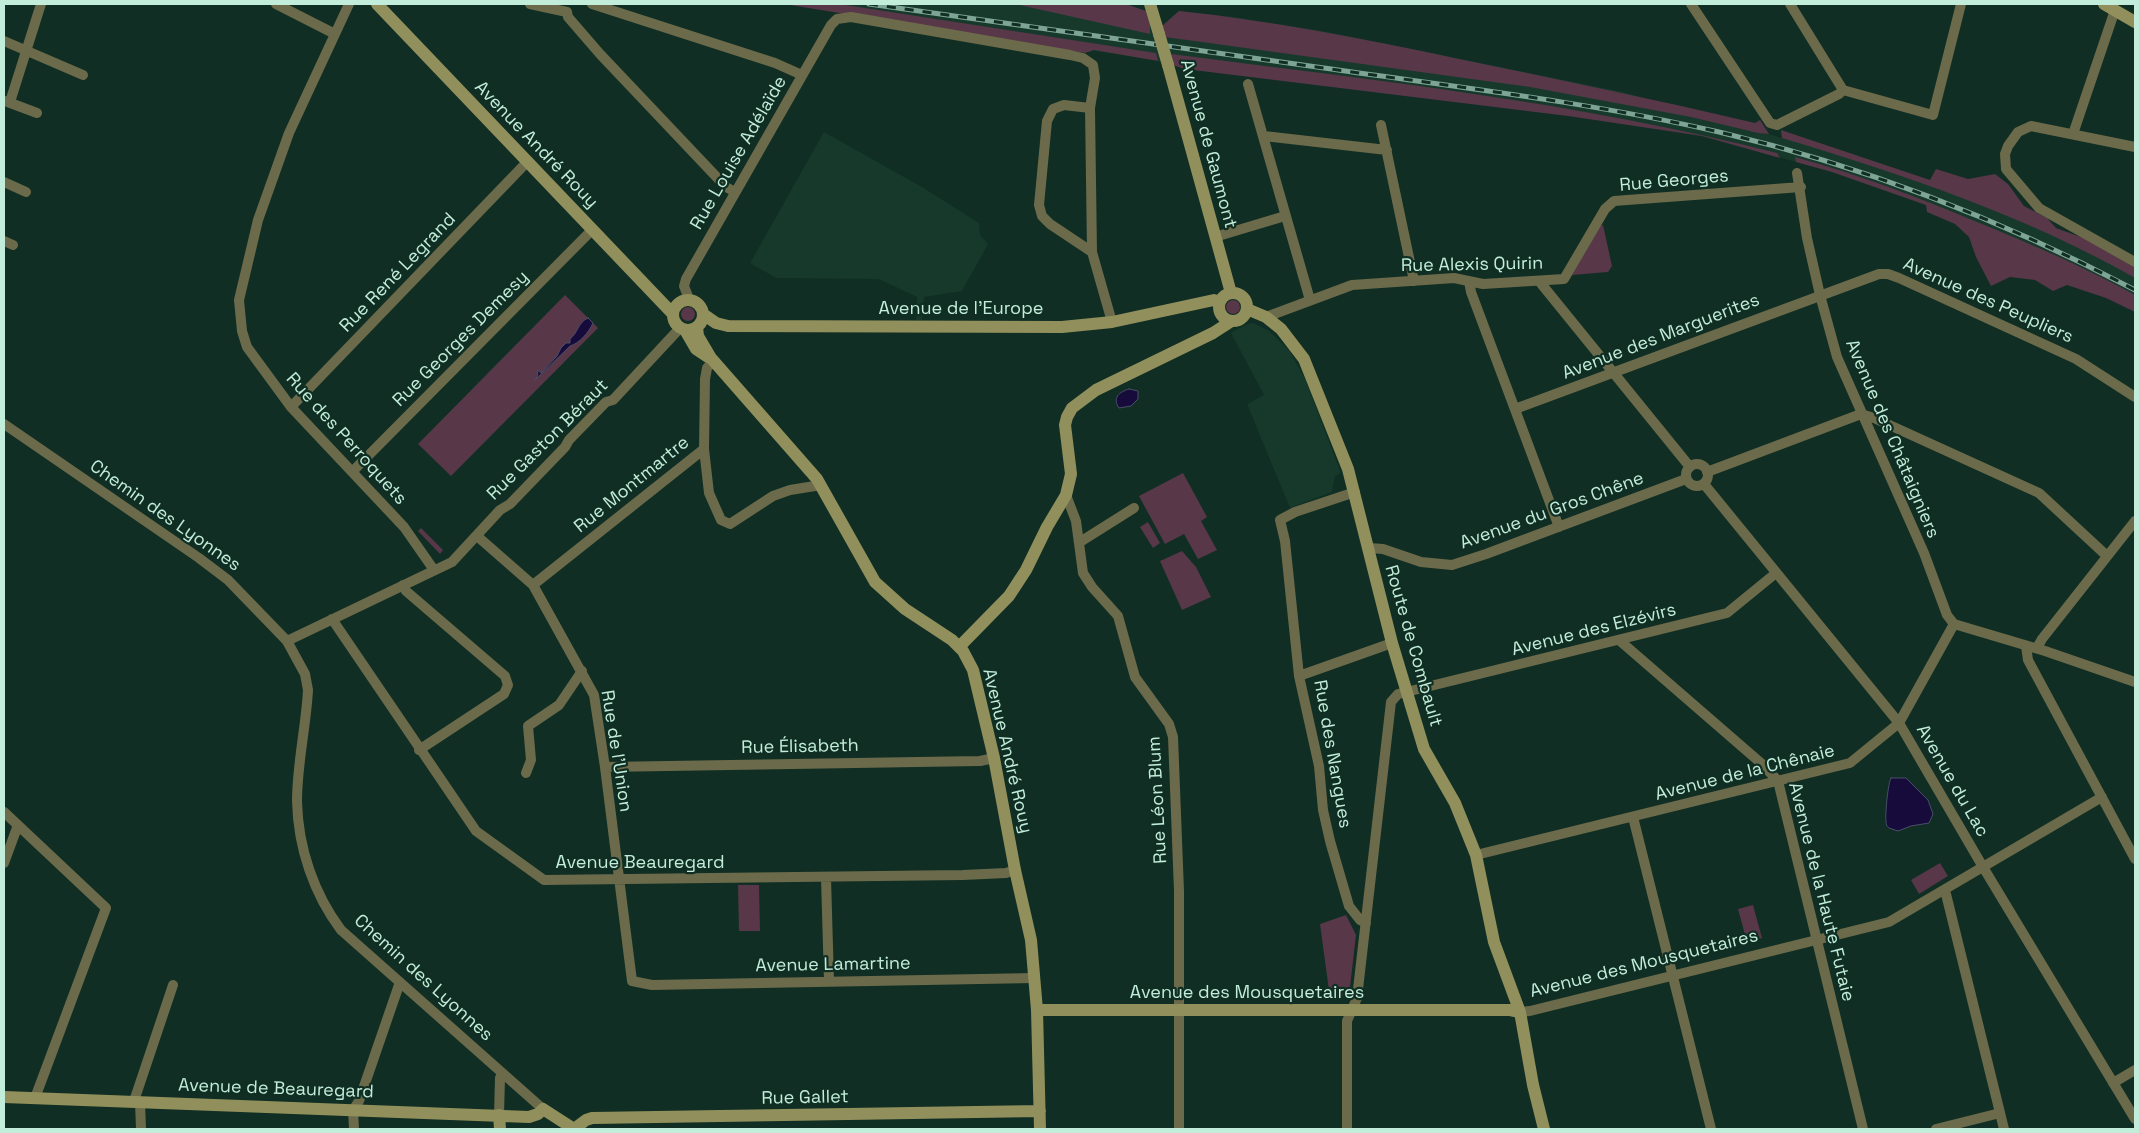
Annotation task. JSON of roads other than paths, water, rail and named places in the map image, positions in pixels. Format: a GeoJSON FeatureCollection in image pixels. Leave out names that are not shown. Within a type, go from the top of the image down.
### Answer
{"type":"FeatureCollection","features":[{"type":"Feature","properties":{"kind":"street"},"geometry":{"type":"LineString","coordinates":[[37,113],[7,101],[41,4]]}},
{"type":"Feature","properties":{"kind":"street"},"geometry":{"type":"LineString","coordinates":[[276,4],[334,34]]}},
{"type":"Feature","properties":{"kind":"street","name":"Rue des Perroquets"},"geometry":{"type":"LineString","coordinates":[[350,4],[334,34],[289,133],[258,220],[239,300],[242,331],[247,347],[291,408],[353,471],[404,527],[434,570]]}},
{"type":"Feature","properties":{"kind":"street","name":"Avenue André Rouy"},"geometry":{"type":"LineString","coordinates":[[377,4],[673,314]]}},
{"type":"Feature","properties":{"kind":"street","name":"Avenue André Rouy"},"geometry":{"type":"LineString","coordinates":[[387,4],[394,21]]}},
{"type":"Feature","properties":{"kind":"street"},"geometry":{"type":"LineString","coordinates":[[530,4],[569,8],[568,17],[600,54],[726,187],[735,192]]}},
{"type":"Feature","properties":{"kind":"street"},"geometry":{"type":"LineString","coordinates":[[592,4],[775,63],[802,75]]}},
{"type":"Feature","properties":{"kind":"street","name":"Avenue de Gaumont"},"geometry":{"type":"LineString","coordinates":[[1150,4],[1231,293]]}},
{"type":"Feature","properties":{"kind":"street"},"geometry":{"type":"LineString","coordinates":[[1691,4],[1766,118],[1770,123],[1777,124],[1843,90],[1934,115],[1961,4]]}},
{"type":"Feature","properties":{"kind":"street"},"geometry":{"type":"LineString","coordinates":[[1790,4],[1843,90]]}},
{"type":"Feature","properties":{"kind":"street"},"geometry":{"type":"LineString","coordinates":[[2073,134],[2110,7],[2135,22]]}},
{"type":"Feature","properties":{"kind":"street","name":"Rue Louise Adélaïde"},"geometry":{"type":"LineString","coordinates":[[685,300],[684,286],[686,278],[831,25],[837,19],[851,17],[1083,58],[1094,65],[1095,78],[1090,108]]}},
{"type":"Feature","properties":{"kind":"street"},"geometry":{"type":"LineString","coordinates":[[4,41],[83,76]]}},
{"type":"Feature","properties":{"kind":"street"},"geometry":{"type":"LineString","coordinates":[[1248,84],[1310,300]]}},
{"type":"Feature","properties":{"kind":"street"},"geometry":{"type":"LineString","coordinates":[[1092,252],[1050,224],[1042,216],[1039,205],[1047,121],[1053,110],[1064,105],[1090,108],[1092,252],[1112,322]]}},
{"type":"Feature","properties":{"kind":"street"},"geometry":{"type":"LineString","coordinates":[[1381,125],[1414,281]]}},
{"type":"Feature","properties":{"kind":"street"},"geometry":{"type":"LineString","coordinates":[[2135,147],[2031,126],[2021,130],[2006,150],[2006,169],[2039,208],[2135,262]]}},
{"type":"Feature","properties":{"kind":"street"},"geometry":{"type":"LineString","coordinates":[[1264,136],[1387,150]]}},
{"type":"Feature","properties":{"kind":"street","name":"Rue René Legrand"},"geometry":{"type":"LineString","coordinates":[[291,408],[528,161]]}},
{"type":"Feature","properties":{"kind":"street","name":"Avenue des Châtaigniers"},"geometry":{"type":"LineString","coordinates":[[1797,173],[1820,295],[1837,357],[1924,553],[1947,615],[1954,624]]}},
{"type":"Feature","properties":{"kind":"street"},"geometry":{"type":"LineString","coordinates":[[4,182],[26,192]]}},
{"type":"Feature","properties":{"kind":"street","name":"Rue Georges"},"geometry":{"type":"LineString","coordinates":[[1564,279],[1565,274],[1605,209],[1614,201],[1800,187]]}},
{"type":"Feature","properties":{"kind":"street"},"geometry":{"type":"LineString","coordinates":[[1215,237],[1286,216]]}},
{"type":"Feature","properties":{"kind":"street","name":"Rue Georges Demesy"},"geometry":{"type":"LineString","coordinates":[[353,471],[592,230]]}},
{"type":"Feature","properties":{"kind":"street","name":"Avenue des Peupliers"},"geometry":{"type":"LineString","coordinates":[[1820,295],[1879,274],[1893,275],[2076,359],[2135,397]]}},
{"type":"Feature","properties":{"kind":"street","name":"Rue Alexis Quirin"},"geometry":{"type":"LineString","coordinates":[[1266,317],[1352,285],[1454,278],[1483,284],[1564,279]]}},
{"type":"Feature","properties":{"kind":"street"},"geometry":{"type":"LineString","coordinates":[[1469,281],[1471,292],[1559,526]]}},
{"type":"Feature","properties":{"kind":"street"},"geometry":{"type":"LineString","coordinates":[[1539,281],[1615,372],[1690,467]]}},
{"type":"Feature","properties":{"kind":"street"},"geometry":{"type":"LineString","coordinates":[[959,647],[1009,596],[1026,570],[1047,527],[1066,495],[1071,474],[1065,425],[1069,412],[1076,404],[1096,390],[1213,333],[1230,322],[1241,319],[1247,309],[1243,297],[1231,293],[1224,296],[1219,302],[1219,312],[1225,320],[1230,322]]}},
{"type":"Feature","properties":{"kind":"street"},"geometry":{"type":"LineString","coordinates":[[652,294],[685,300],[699,304],[703,314],[702,321],[687,328],[675,322],[673,314],[676,305],[685,300]]}},
{"type":"Feature","properties":{"kind":"street","name":"Avenue des Marguerites"},"geometry":{"type":"LineString","coordinates":[[1515,409],[1820,295]]}},
{"type":"Feature","properties":{"kind":"street","name":"Avenue de l'Europe"},"geometry":{"type":"LineString","coordinates":[[703,314],[716,323],[728,326],[1062,327],[1112,322],[1214,300],[1219,302]]}},
{"type":"Feature","properties":{"kind":"street","name":"Route de Combault"},"geometry":{"type":"LineString","coordinates":[[1247,309],[1266,317],[1284,333],[1304,359],[1334,431],[1355,492],[1369,548],[1373,573],[1406,693],[1424,749],[1482,854],[1494,942],[1520,1012],[1544,1129]]}},
{"type":"Feature","properties":{"kind":"street","name":"Avenue André Rouy"},"geometry":{"type":"LineString","coordinates":[[687,328],[696,349],[702,355],[712,359],[821,484],[875,582],[905,609],[946,635],[959,647],[967,657],[975,675],[1031,940],[1037,1010],[1040,1129]]}},
{"type":"Feature","properties":{"kind":"street","name":"Rue Gaston Béraut"},"geometry":{"type":"LineString","coordinates":[[434,570],[452,562],[500,510],[510,504],[566,447],[569,440],[606,402],[613,400],[687,328]]}},
{"type":"Feature","properties":{"kind":"street","name":"Rue Montmartre"},"geometry":{"type":"LineString","coordinates":[[533,586],[704,449],[705,379],[712,359]]}},
{"type":"Feature","properties":{"kind":"street"},"geometry":{"type":"LineString","coordinates":[[1707,472],[1861,414],[1874,418],[2039,493],[2107,556]]}},
{"type":"Feature","properties":{"kind":"street","name":"Chemin des Lyonnes"},"geometry":{"type":"LineString","coordinates":[[4,424],[228,580],[287,641],[305,674],[308,690],[297,800],[306,861],[316,891],[339,927],[543,1109],[556,1120],[574,1129]]}},
{"type":"Feature","properties":{"kind":"street"},"geometry":{"type":"LineString","coordinates":[[704,449],[710,493],[721,520],[730,524],[773,496],[821,484]]}},
{"type":"Feature","properties":{"kind":"street"},"geometry":{"type":"LineString","coordinates":[[1700,465],[1707,472],[1708,478],[1704,484],[1694,486],[1686,479],[1686,472],[1690,467],[1700,465]]}},
{"type":"Feature","properties":{"kind":"street","name":"Avenue du Gros Chêne"},"geometry":{"type":"LineString","coordinates":[[1369,548],[1383,549],[1421,562],[1452,565],[1686,479]]}},
{"type":"Feature","properties":{"kind":"street","name":"Avenue du Lac"},"geometry":{"type":"LineString","coordinates":[[1704,484],[1899,723],[1983,867],[2135,1119]]}},
{"type":"Feature","properties":{"kind":"street"},"geometry":{"type":"LineString","coordinates":[[1299,676],[1285,541],[1280,520],[1295,512],[1355,492]]}},
{"type":"Feature","properties":{"kind":"street","name":"Rue Léon Blum"},"geometry":{"type":"LineString","coordinates":[[1066,495],[1076,521],[1085,577],[1118,616],[1135,677],[1172,729],[1179,891],[1179,1129]]}},
{"type":"Feature","properties":{"kind":"street"},"geometry":{"type":"LineString","coordinates":[[1080,542],[1134,508]]}},
{"type":"Feature","properties":{"kind":"street"},"geometry":{"type":"LineString","coordinates":[[2037,648],[2135,521]]}},
{"type":"Feature","properties":{"kind":"street","name":"Rue de l'Union"},"geometry":{"type":"LineString","coordinates":[[476,536],[533,586],[594,694],[632,981]]}},
{"type":"Feature","properties":{"kind":"street"},"geometry":{"type":"LineString","coordinates":[[287,641],[434,570]]}},
{"type":"Feature","properties":{"kind":"street","name":"Avenue des Elzévirs"},"geometry":{"type":"LineString","coordinates":[[1406,693],[1727,613],[1776,573]]}},
{"type":"Feature","properties":{"kind":"street"},"geometry":{"type":"LineString","coordinates":[[403,584],[406,591],[504,676],[508,686],[504,694],[419,750]]}},
{"type":"Feature","properties":{"kind":"street","name":"Avenue Beauregard"},"geometry":{"type":"LineString","coordinates":[[332,619],[419,750],[476,831],[544,880],[826,878],[962,875],[1006,873],[1015,870]]}},
{"type":"Feature","properties":{"kind":"street"},"geometry":{"type":"LineString","coordinates":[[1954,624],[2037,648],[2135,682]]}},
{"type":"Feature","properties":{"kind":"street","name":"Avenue de la Chênaie"},"geometry":{"type":"LineString","coordinates":[[1482,854],[1850,763],[1899,723],[1954,624]]}},
{"type":"Feature","properties":{"kind":"street","name":"Avenue de la Haute Futaie"},"geometry":{"type":"LineString","coordinates":[[1619,640],[1762,764],[1778,781],[1863,1129]]}},
{"type":"Feature","properties":{"kind":"street","name":"Rue des Nangues"},"geometry":{"type":"LineString","coordinates":[[1366,923],[1360,920],[1349,906],[1330,841],[1323,810],[1319,766],[1299,676],[1392,643]]}},
{"type":"Feature","properties":{"kind":"street"},"geometry":{"type":"LineString","coordinates":[[2026,646],[2028,660],[2135,858]]}},
{"type":"Feature","properties":{"kind":"street"},"geometry":{"type":"LineString","coordinates":[[526,773],[531,760],[528,726],[558,706],[582,671]]}},
{"type":"Feature","properties":{"kind":"street"},"geometry":{"type":"LineString","coordinates":[[1347,1129],[1347,1021],[1353,1011],[1357,998],[1391,702],[1396,695],[1406,693]]}},
{"type":"Feature","properties":{"kind":"street","name":"Rue Élisabeth"},"geometry":{"type":"LineString","coordinates":[[605,767],[980,761],[994,758]]}},
{"type":"Feature","properties":{"kind":"street","name":"Avenue des Mousquetaires"},"geometry":{"type":"LineString","coordinates":[[1037,1010],[1530,1011],[1889,922],[2102,797]]}},
{"type":"Feature","properties":{"kind":"street"},"geometry":{"type":"LineString","coordinates":[[4,812],[106,908],[35,1098]]}},
{"type":"Feature","properties":{"kind":"street"},"geometry":{"type":"LineString","coordinates":[[1632,817],[1711,1129]]}},
{"type":"Feature","properties":{"kind":"street"},"geometry":{"type":"LineString","coordinates":[[4,864],[18,825]]}},
{"type":"Feature","properties":{"kind":"street"},"geometry":{"type":"LineString","coordinates":[[826,878],[829,981]]}},
{"type":"Feature","properties":{"kind":"street"},"geometry":{"type":"LineString","coordinates":[[1945,890],[2004,1129]]}},
{"type":"Feature","properties":{"kind":"street","name":"Avenue Lamartine"},"geometry":{"type":"LineString","coordinates":[[632,981],[652,985],[1035,978]]}},
{"type":"Feature","properties":{"kind":"street"},"geometry":{"type":"LineString","coordinates":[[354,1129],[353,1110],[359,1101],[400,982]]}},
{"type":"Feature","properties":{"kind":"street"},"geometry":{"type":"LineString","coordinates":[[141,1129],[137,1102],[173,985]]}},
{"type":"Feature","properties":{"kind":"street"},"geometry":{"type":"LineString","coordinates":[[2113,1083],[2135,1070]]}},
{"type":"Feature","properties":{"kind":"street"},"geometry":{"type":"LineString","coordinates":[[500,1129],[500,1078],[504,1075]]}},
{"type":"Feature","properties":{"kind":"street","name":"Avenue de Beauregard"},"geometry":{"type":"LineString","coordinates":[[4,1097],[533,1117],[543,1109]]}},
{"type":"Feature","properties":{"kind":"street","name":"Rue Gallet"},"geometry":{"type":"LineString","coordinates":[[574,1129],[592,1118],[1040,1111]]}},
{"type":"Feature","properties":{"kind":"street"},"geometry":{"type":"LineString","coordinates":[[1936,1129],[2000,1113]]}},
{"type":"Feature","properties":{"kind":"railway"},"geometry":{"type":"LineString","coordinates":[[869,4],[1522,96],[1621,112],[1719,132],[1827,161],[1932,198],[2035,241],[2135,290]]}}]}
